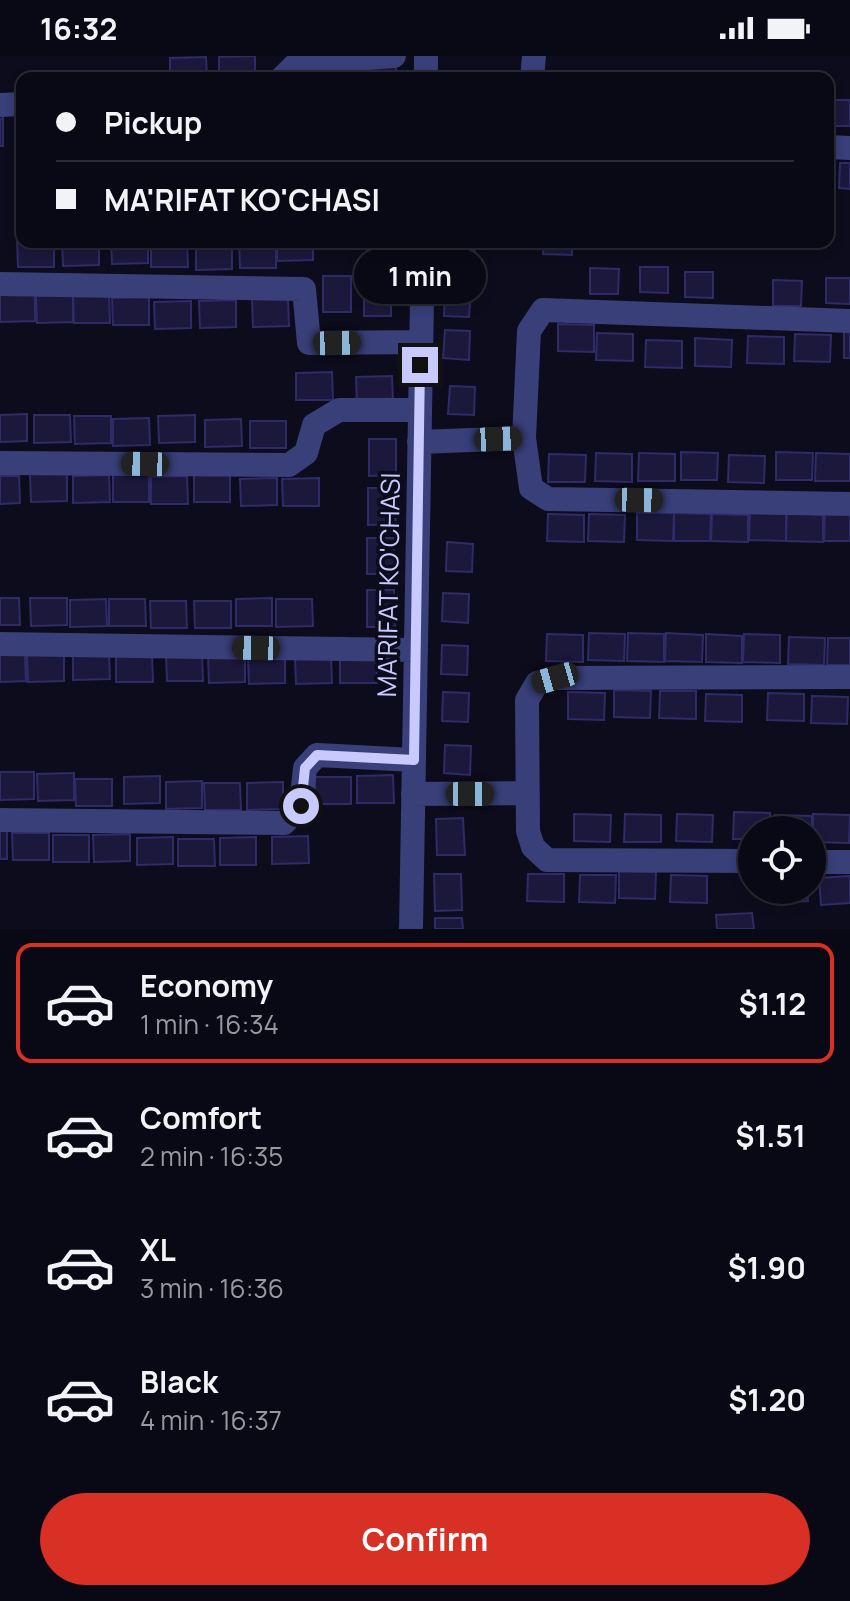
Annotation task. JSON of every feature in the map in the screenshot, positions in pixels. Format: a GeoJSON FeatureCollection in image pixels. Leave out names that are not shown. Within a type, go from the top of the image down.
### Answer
{"type":"FeatureCollection","features":[{"type":"Feature","properties":{"kind":"street"},"geometry":{"type":"LineString","coordinates":[[288,72],[297,63],[394,56]]}},
{"type":"Feature","properties":{"kind":"street","name":"MA'RIFAT KO'CHASI"},"geometry":{"type":"LineString","coordinates":[[411,929],[423,248]]}},
{"type":"Feature","properties":{"kind":"street"},"geometry":{"type":"LineString","coordinates":[[0,284],[304,289],[309,343],[421,342]]}},
{"type":"Feature","properties":{"kind":"street"},"geometry":{"type":"LineString","coordinates":[[850,321],[543,310],[529,331],[524,438],[531,488],[548,499],[850,504]]}},
{"type":"Feature","properties":{"kind":"street"},"geometry":{"type":"LineString","coordinates":[[0,463],[289,465],[306,453],[314,425],[339,410],[419,410]]}},
{"type":"Feature","properties":{"kind":"street"},"geometry":{"type":"LineString","coordinates":[[419,442],[524,438]]}},
{"type":"Feature","properties":{"kind":"street"},"geometry":{"type":"LineString","coordinates":[[0,644],[416,650]]}},
{"type":"Feature","properties":{"kind":"street"},"geometry":{"type":"LineString","coordinates":[[738,861],[547,860],[533,847],[528,831],[527,700],[537,683],[555,678],[850,677]]}},
{"type":"Feature","properties":{"kind":"street"},"geometry":{"type":"LineString","coordinates":[[0,820],[284,823],[301,806],[305,768],[317,755],[414,760]]}},
{"type":"Feature","properties":{"kind":"street"},"geometry":{"type":"LineString","coordinates":[[413,794],[526,793]]}},
{"type":"Feature","properties":{"kind":"street"},"geometry":{"type":"LineString","coordinates":[[826,862],[850,862]]}},
{"type":"Feature","properties":{"kind":"building"},"geometry":{"type":"Polygon","coordinates":[[[255,56],[255,72],[219,72],[219,57],[255,56]]]}},
{"type":"Feature","properties":{"kind":"building"},"geometry":{"type":"Polygon","coordinates":[[[206,57],[207,72],[170,72],[170,58],[206,57]]]}},
{"type":"Feature","properties":{"kind":"building"},"geometry":{"type":"Polygon","coordinates":[[[369,66],[396,67],[396,72],[369,72],[369,66]]]}},
{"type":"Feature","properties":{"kind":"building"},"geometry":{"type":"Polygon","coordinates":[[[834,100],[850,100],[850,126],[834,126],[834,100]]]}},
{"type":"Feature","properties":{"kind":"building"},"geometry":{"type":"Polygon","coordinates":[[[3,118],[3,146],[0,146],[0,119],[3,118]]]}},
{"type":"Feature","properties":{"kind":"building"},"geometry":{"type":"Polygon","coordinates":[[[840,163],[850,163],[850,189],[839,188],[840,163]]]}},
{"type":"Feature","properties":{"kind":"building"},"geometry":{"type":"Polygon","coordinates":[[[17,248],[54,248],[54,267],[18,267],[17,248]]]}},
{"type":"Feature","properties":{"kind":"building"},"geometry":{"type":"Polygon","coordinates":[[[62,248],[99,248],[99,265],[63,266],[62,248]]]}},
{"type":"Feature","properties":{"kind":"building"},"geometry":{"type":"Polygon","coordinates":[[[111,248],[148,248],[148,263],[112,264],[111,248]]]}},
{"type":"Feature","properties":{"kind":"building"},"geometry":{"type":"Polygon","coordinates":[[[151,248],[187,248],[188,267],[151,267],[151,248]]]}},
{"type":"Feature","properties":{"kind":"building"},"geometry":{"type":"Polygon","coordinates":[[[196,248],[232,248],[232,269],[196,270],[196,248]]]}},
{"type":"Feature","properties":{"kind":"building"},"geometry":{"type":"Polygon","coordinates":[[[239,248],[276,248],[276,268],[240,268],[239,248]]]}},
{"type":"Feature","properties":{"kind":"building"},"geometry":{"type":"Polygon","coordinates":[[[277,248],[313,248],[313,260],[277,261],[277,248]]]}},
{"type":"Feature","properties":{"kind":"building"},"geometry":{"type":"Polygon","coordinates":[[[367,248],[394,248],[394,275],[367,275],[367,248]]]}},
{"type":"Feature","properties":{"kind":"building"},"geometry":{"type":"Polygon","coordinates":[[[449,248],[475,248],[474,269],[448,267],[449,248]]]}},
{"type":"Feature","properties":{"kind":"building"},"geometry":{"type":"Polygon","coordinates":[[[544,248],[572,248],[572,255],[543,254],[544,248]]]}},
{"type":"Feature","properties":{"kind":"building"},"geometry":{"type":"Polygon","coordinates":[[[640,267],[668,267],[668,293],[640,292],[640,267]]]}},
{"type":"Feature","properties":{"kind":"building"},"geometry":{"type":"Polygon","coordinates":[[[590,268],[619,269],[618,294],[590,294],[590,268]]]}},
{"type":"Feature","properties":{"kind":"building"},"geometry":{"type":"Polygon","coordinates":[[[685,272],[713,272],[713,298],[685,297],[685,272]]]}},
{"type":"Feature","properties":{"kind":"building"},"geometry":{"type":"Polygon","coordinates":[[[323,276],[351,276],[351,312],[323,312],[323,276]]]}},
{"type":"Feature","properties":{"kind":"building"},"geometry":{"type":"Polygon","coordinates":[[[826,278],[850,278],[850,304],[826,303],[826,278]]]}},
{"type":"Feature","properties":{"kind":"building"},"geometry":{"type":"Polygon","coordinates":[[[364,280],[391,280],[391,316],[364,316],[364,280]]]}},
{"type":"Feature","properties":{"kind":"building"},"geometry":{"type":"Polygon","coordinates":[[[773,280],[802,281],[801,306],[773,306],[773,280]]]}},
{"type":"Feature","properties":{"kind":"building"},"geometry":{"type":"Polygon","coordinates":[[[445,287],[471,289],[469,317],[444,316],[445,287]]]}},
{"type":"Feature","properties":{"kind":"building"},"geometry":{"type":"Polygon","coordinates":[[[35,294],[35,321],[0,322],[0,295],[35,294]]]}},
{"type":"Feature","properties":{"kind":"building"},"geometry":{"type":"Polygon","coordinates":[[[73,295],[73,322],[37,323],[36,296],[73,295]]]}},
{"type":"Feature","properties":{"kind":"building"},"geometry":{"type":"Polygon","coordinates":[[[109,295],[110,323],[74,323],[73,296],[109,295]]]}},
{"type":"Feature","properties":{"kind":"building"},"geometry":{"type":"Polygon","coordinates":[[[149,297],[149,325],[113,325],[112,298],[149,297]]]}},
{"type":"Feature","properties":{"kind":"building"},"geometry":{"type":"Polygon","coordinates":[[[252,299],[288,299],[289,326],[253,327],[252,299]]]}},
{"type":"Feature","properties":{"kind":"building"},"geometry":{"type":"Polygon","coordinates":[[[236,300],[236,327],[200,328],[199,301],[236,300]]]}},
{"type":"Feature","properties":{"kind":"building"},"geometry":{"type":"Polygon","coordinates":[[[191,301],[191,328],[155,329],[154,302],[191,301]]]}},
{"type":"Feature","properties":{"kind":"building"},"geometry":{"type":"Polygon","coordinates":[[[558,324],[594,325],[594,352],[558,351],[558,324]]]}},
{"type":"Feature","properties":{"kind":"building"},"geometry":{"type":"Polygon","coordinates":[[[445,330],[470,331],[469,360],[443,358],[445,330]]]}},
{"type":"Feature","properties":{"kind":"building"},"geometry":{"type":"Polygon","coordinates":[[[844,331],[850,331],[850,358],[844,358],[844,331]]]}},
{"type":"Feature","properties":{"kind":"building"},"geometry":{"type":"Polygon","coordinates":[[[597,333],[633,334],[633,361],[596,360],[597,333]]]}},
{"type":"Feature","properties":{"kind":"building"},"geometry":{"type":"Polygon","coordinates":[[[795,334],[831,335],[830,362],[794,361],[795,334]]]}},
{"type":"Feature","properties":{"kind":"building"},"geometry":{"type":"Polygon","coordinates":[[[748,336],[784,337],[784,364],[747,363],[748,336]]]}},
{"type":"Feature","properties":{"kind":"building"},"geometry":{"type":"Polygon","coordinates":[[[695,338],[732,340],[731,367],[695,366],[695,338]]]}},
{"type":"Feature","properties":{"kind":"building"},"geometry":{"type":"Polygon","coordinates":[[[646,340],[682,341],[682,368],[645,367],[646,340]]]}},
{"type":"Feature","properties":{"kind":"building"},"geometry":{"type":"Polygon","coordinates":[[[332,372],[333,400],[296,400],[296,373],[332,372]]]}},
{"type":"Feature","properties":{"kind":"building"},"geometry":{"type":"Polygon","coordinates":[[[392,376],[393,403],[357,404],[356,377],[392,376]]]}},
{"type":"Feature","properties":{"kind":"building"},"geometry":{"type":"Polygon","coordinates":[[[450,386],[475,387],[474,415],[448,414],[450,386]]]}},
{"type":"Feature","properties":{"kind":"building"},"geometry":{"type":"Polygon","coordinates":[[[27,414],[27,441],[0,442],[0,415],[27,414]]]}},
{"type":"Feature","properties":{"kind":"building"},"geometry":{"type":"Polygon","coordinates":[[[34,415],[70,415],[71,442],[34,443],[34,415]]]}},
{"type":"Feature","properties":{"kind":"building"},"geometry":{"type":"Polygon","coordinates":[[[195,415],[195,442],[159,443],[158,416],[195,415]]]}},
{"type":"Feature","properties":{"kind":"building"},"geometry":{"type":"Polygon","coordinates":[[[74,416],[111,416],[111,443],[75,444],[74,416]]]}},
{"type":"Feature","properties":{"kind":"building"},"geometry":{"type":"Polygon","coordinates":[[[149,418],[150,445],[113,446],[113,419],[149,418]]]}},
{"type":"Feature","properties":{"kind":"building"},"geometry":{"type":"Polygon","coordinates":[[[241,419],[242,446],[205,447],[205,420],[241,419]]]}},
{"type":"Feature","properties":{"kind":"building"},"geometry":{"type":"Polygon","coordinates":[[[250,421],[286,421],[286,448],[250,448],[250,421]]]}},
{"type":"Feature","properties":{"kind":"building"},"geometry":{"type":"Polygon","coordinates":[[[369,439],[396,439],[396,475],[369,476],[369,439]]]}},
{"type":"Feature","properties":{"kind":"building"},"geometry":{"type":"Polygon","coordinates":[[[681,452],[718,453],[717,480],[681,480],[681,452]]]}},
{"type":"Feature","properties":{"kind":"building"},"geometry":{"type":"Polygon","coordinates":[[[776,452],[813,453],[812,480],[776,480],[776,452]]]}},
{"type":"Feature","properties":{"kind":"building"},"geometry":{"type":"Polygon","coordinates":[[[596,453],[632,454],[632,482],[595,481],[596,453]]]}},
{"type":"Feature","properties":{"kind":"building"},"geometry":{"type":"Polygon","coordinates":[[[639,453],[675,454],[675,481],[638,481],[639,453]]]}},
{"type":"Feature","properties":{"kind":"building"},"geometry":{"type":"Polygon","coordinates":[[[816,453],[850,454],[850,481],[815,481],[816,453]]]}},
{"type":"Feature","properties":{"kind":"building"},"geometry":{"type":"Polygon","coordinates":[[[549,454],[586,455],[585,482],[548,482],[549,454]]]}},
{"type":"Feature","properties":{"kind":"building"},"geometry":{"type":"Polygon","coordinates":[[[729,455],[765,456],[764,483],[728,482],[729,455]]]}},
{"type":"Feature","properties":{"kind":"building"},"geometry":{"type":"Polygon","coordinates":[[[30,474],[67,474],[67,501],[31,502],[30,474]]]}},
{"type":"Feature","properties":{"kind":"building"},"geometry":{"type":"Polygon","coordinates":[[[230,474],[230,502],[194,502],[194,475],[230,474]]]}},
{"type":"Feature","properties":{"kind":"building"},"geometry":{"type":"Polygon","coordinates":[[[109,475],[110,502],[73,503],[73,476],[109,475]]]}},
{"type":"Feature","properties":{"kind":"building"},"geometry":{"type":"Polygon","coordinates":[[[113,475],[149,475],[149,502],[113,502],[113,475]]]}},
{"type":"Feature","properties":{"kind":"building"},"geometry":{"type":"Polygon","coordinates":[[[0,476],[19,476],[20,503],[0,504],[0,476]]]}},
{"type":"Feature","properties":{"kind":"building"},"geometry":{"type":"Polygon","coordinates":[[[187,476],[188,504],[151,504],[151,477],[187,476]]]}},
{"type":"Feature","properties":{"kind":"building"},"geometry":{"type":"Polygon","coordinates":[[[277,478],[277,505],[241,506],[240,479],[277,478]]]}},
{"type":"Feature","properties":{"kind":"building"},"geometry":{"type":"Polygon","coordinates":[[[319,478],[319,506],[283,506],[282,479],[319,478]]]}},
{"type":"Feature","properties":{"kind":"building"},"geometry":{"type":"Polygon","coordinates":[[[368,488],[395,488],[396,524],[368,525],[368,488]]]}},
{"type":"Feature","properties":{"kind":"building"},"geometry":{"type":"Polygon","coordinates":[[[637,513],[674,513],[673,541],[637,540],[637,513]]]}},
{"type":"Feature","properties":{"kind":"building"},"geometry":{"type":"Polygon","coordinates":[[[674,513],[711,514],[710,541],[674,541],[674,513]]]}},
{"type":"Feature","properties":{"kind":"building"},"geometry":{"type":"Polygon","coordinates":[[[750,513],[786,514],[786,541],[749,540],[750,513]]]}},
{"type":"Feature","properties":{"kind":"building"},"geometry":{"type":"Polygon","coordinates":[[[787,513],[823,515],[823,542],[786,541],[787,513]]]}},
{"type":"Feature","properties":{"kind":"building"},"geometry":{"type":"Polygon","coordinates":[[[825,513],[850,514],[850,541],[824,541],[825,513]]]}},
{"type":"Feature","properties":{"kind":"building"},"geometry":{"type":"Polygon","coordinates":[[[548,514],[584,515],[584,542],[547,541],[548,514]]]}},
{"type":"Feature","properties":{"kind":"building"},"geometry":{"type":"Polygon","coordinates":[[[589,514],[625,515],[624,542],[588,541],[589,514]]]}},
{"type":"Feature","properties":{"kind":"building"},"geometry":{"type":"Polygon","coordinates":[[[712,514],[748,515],[748,542],[711,541],[712,514]]]}},
{"type":"Feature","properties":{"kind":"building"},"geometry":{"type":"Polygon","coordinates":[[[367,538],[394,538],[394,574],[367,574],[367,538]]]}},
{"type":"Feature","properties":{"kind":"building"},"geometry":{"type":"Polygon","coordinates":[[[447,542],[473,544],[472,572],[446,571],[447,542]]]}},
{"type":"Feature","properties":{"kind":"building"},"geometry":{"type":"Polygon","coordinates":[[[367,590],[394,590],[395,627],[367,627],[367,590]]]}},
{"type":"Feature","properties":{"kind":"building"},"geometry":{"type":"Polygon","coordinates":[[[443,593],[469,594],[468,623],[442,621],[443,593]]]}},
{"type":"Feature","properties":{"kind":"building"},"geometry":{"type":"Polygon","coordinates":[[[0,598],[19,598],[20,625],[0,625],[0,598]]]}},
{"type":"Feature","properties":{"kind":"building"},"geometry":{"type":"Polygon","coordinates":[[[30,598],[67,598],[67,625],[31,626],[30,598]]]}},
{"type":"Feature","properties":{"kind":"building"},"geometry":{"type":"Polygon","coordinates":[[[272,598],[272,626],[236,626],[236,599],[272,598]]]}},
{"type":"Feature","properties":{"kind":"building"},"geometry":{"type":"Polygon","coordinates":[[[106,599],[107,626],[70,627],[70,600],[106,599]]]}},
{"type":"Feature","properties":{"kind":"building"},"geometry":{"type":"Polygon","coordinates":[[[109,599],[145,599],[146,626],[109,626],[109,599]]]}},
{"type":"Feature","properties":{"kind":"building"},"geometry":{"type":"Polygon","coordinates":[[[276,599],[312,599],[313,626],[276,627],[276,599]]]}},
{"type":"Feature","properties":{"kind":"building"},"geometry":{"type":"Polygon","coordinates":[[[150,601],[186,601],[187,628],[151,628],[150,601]]]}},
{"type":"Feature","properties":{"kind":"building"},"geometry":{"type":"Polygon","coordinates":[[[194,601],[231,601],[231,628],[195,628],[194,601]]]}},
{"type":"Feature","properties":{"kind":"building"},"geometry":{"type":"Polygon","coordinates":[[[589,633],[625,634],[624,661],[588,660],[589,633]]]}},
{"type":"Feature","properties":{"kind":"building"},"geometry":{"type":"Polygon","coordinates":[[[628,633],[664,634],[664,662],[627,661],[628,633]]]}},
{"type":"Feature","properties":{"kind":"building"},"geometry":{"type":"Polygon","coordinates":[[[666,633],[703,635],[702,662],[665,661],[666,633]]]}},
{"type":"Feature","properties":{"kind":"building"},"geometry":{"type":"Polygon","coordinates":[[[547,634],[583,635],[583,662],[546,661],[547,634]]]}},
{"type":"Feature","properties":{"kind":"building"},"geometry":{"type":"Polygon","coordinates":[[[706,634],[742,636],[742,663],[706,662],[706,634]]]}},
{"type":"Feature","properties":{"kind":"building"},"geometry":{"type":"Polygon","coordinates":[[[744,634],[780,635],[780,663],[743,662],[744,634]]]}},
{"type":"Feature","properties":{"kind":"building"},"geometry":{"type":"Polygon","coordinates":[[[789,637],[825,638],[824,665],[788,664],[789,637]]]}},
{"type":"Feature","properties":{"kind":"building"},"geometry":{"type":"Polygon","coordinates":[[[828,638],[850,638],[850,665],[827,665],[828,638]]]}},
{"type":"Feature","properties":{"kind":"building"},"geometry":{"type":"Polygon","coordinates":[[[442,645],[468,646],[467,675],[441,674],[442,645]]]}},
{"type":"Feature","properties":{"kind":"building"},"geometry":{"type":"Polygon","coordinates":[[[109,652],[110,679],[73,680],[73,653],[109,652]]]}},
{"type":"Feature","properties":{"kind":"building"},"geometry":{"type":"Polygon","coordinates":[[[25,654],[26,681],[0,682],[0,655],[25,654]]]}},
{"type":"Feature","properties":{"kind":"building"},"geometry":{"type":"Polygon","coordinates":[[[64,654],[64,681],[28,682],[27,655],[64,654]]]}},
{"type":"Feature","properties":{"kind":"building"},"geometry":{"type":"Polygon","coordinates":[[[152,654],[153,682],[116,682],[116,655],[152,654]]]}},
{"type":"Feature","properties":{"kind":"building"},"geometry":{"type":"Polygon","coordinates":[[[166,654],[202,654],[203,681],[167,681],[166,654]]]}},
{"type":"Feature","properties":{"kind":"building"},"geometry":{"type":"Polygon","coordinates":[[[245,655],[245,682],[209,683],[208,656],[245,655]]]}},
{"type":"Feature","properties":{"kind":"building"},"geometry":{"type":"Polygon","coordinates":[[[285,656],[285,683],[249,684],[248,657],[285,656]]]}},
{"type":"Feature","properties":{"kind":"building"},"geometry":{"type":"Polygon","coordinates":[[[331,656],[332,683],[296,684],[295,657],[331,656]]]}},
{"type":"Feature","properties":{"kind":"building"},"geometry":{"type":"Polygon","coordinates":[[[340,656],[376,656],[377,683],[340,683],[340,656]]]}},
{"type":"Feature","properties":{"kind":"building"},"geometry":{"type":"Polygon","coordinates":[[[614,690],[651,691],[650,718],[614,717],[614,690]]]}},
{"type":"Feature","properties":{"kind":"building"},"geometry":{"type":"Polygon","coordinates":[[[660,691],[696,691],[696,719],[659,718],[660,691]]]}},
{"type":"Feature","properties":{"kind":"building"},"geometry":{"type":"Polygon","coordinates":[[[443,692],[469,693],[468,722],[442,721],[443,692]]]}},
{"type":"Feature","properties":{"kind":"building"},"geometry":{"type":"Polygon","coordinates":[[[568,692],[605,693],[604,720],[568,719],[568,692]]]}},
{"type":"Feature","properties":{"kind":"building"},"geometry":{"type":"Polygon","coordinates":[[[768,693],[804,694],[804,721],[767,720],[768,693]]]}},
{"type":"Feature","properties":{"kind":"building"},"geometry":{"type":"Polygon","coordinates":[[[706,694],[742,695],[742,722],[705,721],[706,694]]]}},
{"type":"Feature","properties":{"kind":"building"},"geometry":{"type":"Polygon","coordinates":[[[812,696],[848,697],[847,724],[811,723],[812,696]]]}},
{"type":"Feature","properties":{"kind":"building"},"geometry":{"type":"Polygon","coordinates":[[[445,745],[471,746],[470,775],[444,773],[445,745]]]}},
{"type":"Feature","properties":{"kind":"building"},"geometry":{"type":"Polygon","coordinates":[[[0,772],[34,772],[34,799],[0,800],[0,772]]]}},
{"type":"Feature","properties":{"kind":"building"},"geometry":{"type":"Polygon","coordinates":[[[74,773],[74,800],[38,801],[37,774],[74,773]]]}},
{"type":"Feature","properties":{"kind":"building"},"geometry":{"type":"Polygon","coordinates":[[[393,775],[394,803],[357,803],[357,776],[393,775]]]}},
{"type":"Feature","properties":{"kind":"building"},"geometry":{"type":"Polygon","coordinates":[[[160,776],[160,803],[124,804],[124,777],[160,776]]]}},
{"type":"Feature","properties":{"kind":"building"},"geometry":{"type":"Polygon","coordinates":[[[315,777],[351,777],[351,804],[315,804],[315,777]]]}},
{"type":"Feature","properties":{"kind":"building"},"geometry":{"type":"Polygon","coordinates":[[[75,779],[112,779],[112,806],[76,806],[75,779]]]}},
{"type":"Feature","properties":{"kind":"building"},"geometry":{"type":"Polygon","coordinates":[[[202,781],[202,808],[166,809],[166,782],[202,781]]]}},
{"type":"Feature","properties":{"kind":"building"},"geometry":{"type":"Polygon","coordinates":[[[283,782],[283,809],[247,810],[247,783],[283,782]]]}},
{"type":"Feature","properties":{"kind":"building"},"geometry":{"type":"Polygon","coordinates":[[[204,783],[240,783],[241,810],[205,810],[204,783]]]}},
{"type":"Feature","properties":{"kind":"building"},"geometry":{"type":"Polygon","coordinates":[[[734,812],[770,813],[770,816],[738,816],[738,839],[733,839],[734,812]]]}},
{"type":"Feature","properties":{"kind":"building"},"geometry":{"type":"Polygon","coordinates":[[[574,814],[611,815],[610,842],[574,841],[574,814]]]}},
{"type":"Feature","properties":{"kind":"building"},"geometry":{"type":"Polygon","coordinates":[[[625,814],[661,815],[661,842],[624,842],[625,814]]]}},
{"type":"Feature","properties":{"kind":"building"},"geometry":{"type":"Polygon","coordinates":[[[677,814],[713,815],[712,842],[676,841],[677,814]]]}},
{"type":"Feature","properties":{"kind":"building"},"geometry":{"type":"Polygon","coordinates":[[[850,815],[849,843],[826,842],[826,816],[813,816],[850,815]]]}},
{"type":"Feature","properties":{"kind":"building"},"geometry":{"type":"Polygon","coordinates":[[[463,818],[465,855],[437,855],[436,819],[463,818]]]}},
{"type":"Feature","properties":{"kind":"building"},"geometry":{"type":"Polygon","coordinates":[[[0,831],[7,831],[7,859],[0,859],[0,831]]]}},
{"type":"Feature","properties":{"kind":"building"},"geometry":{"type":"Polygon","coordinates":[[[12,833],[49,833],[49,860],[13,860],[12,833]]]}},
{"type":"Feature","properties":{"kind":"building"},"geometry":{"type":"Polygon","coordinates":[[[130,834],[130,861],[94,862],[93,835],[130,834]]]}},
{"type":"Feature","properties":{"kind":"building"},"geometry":{"type":"Polygon","coordinates":[[[53,835],[89,835],[89,862],[53,862],[53,835]]]}},
{"type":"Feature","properties":{"kind":"building"},"geometry":{"type":"Polygon","coordinates":[[[308,836],[309,863],[272,864],[272,837],[308,836]]]}},
{"type":"Feature","properties":{"kind":"building"},"geometry":{"type":"Polygon","coordinates":[[[173,837],[173,864],[137,865],[137,838],[173,837]]]}},
{"type":"Feature","properties":{"kind":"building"},"geometry":{"type":"Polygon","coordinates":[[[256,837],[256,865],[220,865],[220,838],[256,837]]]}},
{"type":"Feature","properties":{"kind":"building"},"geometry":{"type":"Polygon","coordinates":[[[178,839],[214,839],[215,866],[178,866],[178,839]]]}},
{"type":"Feature","properties":{"kind":"building"},"geometry":{"type":"Polygon","coordinates":[[[619,871],[656,872],[655,899],[619,898],[619,871]]]}},
{"type":"Feature","properties":{"kind":"building"},"geometry":{"type":"Polygon","coordinates":[[[434,874],[461,874],[462,910],[435,911],[434,874]]]}},
{"type":"Feature","properties":{"kind":"building"},"geometry":{"type":"Polygon","coordinates":[[[528,874],[564,874],[564,902],[527,901],[528,874]]]}},
{"type":"Feature","properties":{"kind":"building"},"geometry":{"type":"Polygon","coordinates":[[[580,875],[616,875],[615,903],[579,902],[580,875]]]}},
{"type":"Feature","properties":{"kind":"building"},"geometry":{"type":"Polygon","coordinates":[[[671,875],[707,876],[707,903],[670,902],[671,875]]]}},
{"type":"Feature","properties":{"kind":"building"},"geometry":{"type":"Polygon","coordinates":[[[850,876],[850,903],[821,905],[826,904],[826,878],[850,876]]]}},
{"type":"Feature","properties":{"kind":"building"},"geometry":{"type":"Polygon","coordinates":[[[752,913],[754,929],[717,929],[716,915],[752,913]]]}},
{"type":"Feature","properties":{"kind":"building"},"geometry":{"type":"Polygon","coordinates":[[[435,918],[462,918],[463,929],[435,929],[435,918]]]}},
{"type":"Feature","properties":{"kind":"route"},"geometry":{"type":"LineString","coordinates":[[301,806],[305,768],[317,755],[414,760],[420,365]]}}]}
